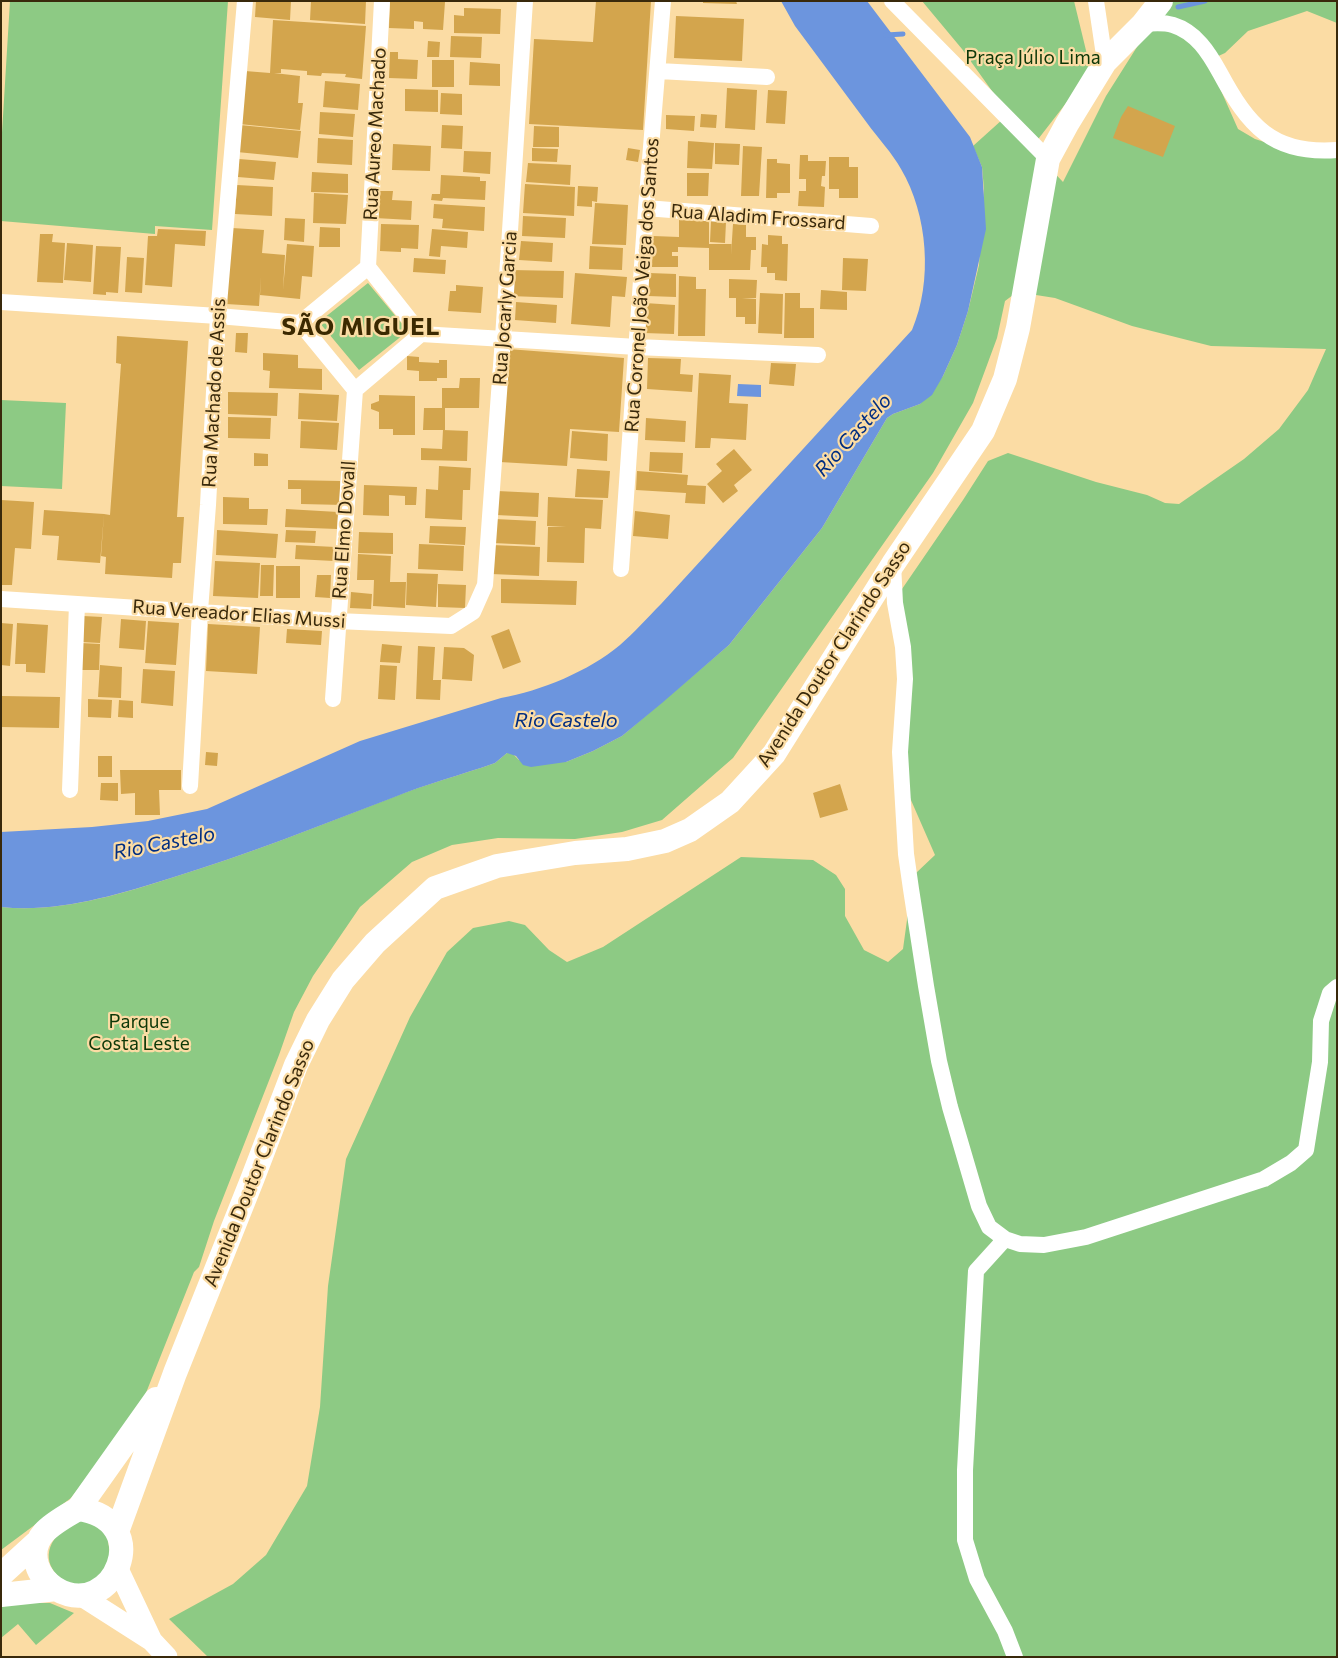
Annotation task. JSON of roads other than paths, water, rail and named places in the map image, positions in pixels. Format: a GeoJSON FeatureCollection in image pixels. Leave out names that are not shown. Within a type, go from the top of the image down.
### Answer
{"type":"FeatureCollection","features":[{"type":"Feature","properties":{"kind":"main road","name":"Avenida Doutor Clarindo Sasso"},"geometry":{"type":"LineString","coordinates":[[118,1569],[121,1557],[121,1544],[117,1532],[175,1373],[296,1065],[318,1020],[343,980],[375,943],[435,888],[498,866],[576,853],[627,849],[665,841],[690,830],[730,802],[774,754],[893,564],[983,431],[1005,379],[1018,328],[1048,159],[1105,62],[1143,24],[1161,1]]}},
{"type":"Feature","properties":{"kind":"main road","name":"Avenida Doutor Clarindo Sasso"},"geometry":{"type":"LineString","coordinates":[[1,1575],[36,1543],[49,1528],[78,1509],[175,1373]]}},
{"type":"Feature","properties":{"kind":"main road"},"geometry":{"type":"LineString","coordinates":[[78,1509],[101,1515],[117,1532]]}},
{"type":"Feature","properties":{"kind":"main road"},"geometry":{"type":"LineString","coordinates":[[36,1543],[36,1560],[39,1569],[50,1584],[68,1594],[80,1595],[96,1591],[109,1582],[118,1569]]}},
{"type":"Feature","properties":{"kind":"main road"},"geometry":{"type":"LineString","coordinates":[[1,1595],[57,1589]]}},
{"type":"Feature","properties":{"kind":"street","name":"Rua Machado de Assis"},"geometry":{"type":"LineString","coordinates":[[190,786],[218,316],[245,1]]}},
{"type":"Feature","properties":{"kind":"street","name":"Rua Aureo Machado"},"geometry":{"type":"LineString","coordinates":[[368,267],[382,1]]}},
{"type":"Feature","properties":{"kind":"street","name":"Rua Jocarly Garcia"},"geometry":{"type":"LineString","coordinates":[[473,612],[485,586],[525,1]]}},
{"type":"Feature","properties":{"kind":"street","name":"Rua Coronel João Veiga dos Santos"},"geometry":{"type":"LineString","coordinates":[[621,569],[646,208],[659,71],[663,1]]}},
{"type":"Feature","properties":{"kind":"street"},"geometry":{"type":"LineString","coordinates":[[892,1],[1048,159]]}},
{"type":"Feature","properties":{"kind":"street"},"geometry":{"type":"LineString","coordinates":[[1096,1],[1105,62]]}},
{"type":"Feature","properties":{"kind":"street"},"geometry":{"type":"LineString","coordinates":[[1143,24],[1160,23],[1174,25],[1200,42],[1208,50],[1223,79],[1252,122],[1274,140],[1305,151],[1337,150]]}},
{"type":"Feature","properties":{"kind":"street"},"geometry":{"type":"LineString","coordinates":[[659,71],[766,76]]}},
{"type":"Feature","properties":{"kind":"street","name":"Rua Aladim Frossard"},"geometry":{"type":"LineString","coordinates":[[646,208],[871,226]]}},
{"type":"Feature","properties":{"kind":"street"},"geometry":{"type":"LineString","coordinates":[[1,302],[300,323],[368,267],[421,334]]}},
{"type":"Feature","properties":{"kind":"street"},"geometry":{"type":"LineString","coordinates":[[300,323],[355,390],[421,334],[637,347],[818,354]]}},
{"type":"Feature","properties":{"kind":"street","name":"Rua Elmo Dovall"},"geometry":{"type":"LineString","coordinates":[[333,699],[337,621],[355,390]]}},
{"type":"Feature","properties":{"kind":"street"},"geometry":{"type":"LineString","coordinates":[[893,564],[895,603],[903,647],[906,679],[900,752],[906,854],[926,986],[946,1088],[979,1206],[989,1227],[1004,1239],[1020,1244],[1044,1245],[1086,1236],[1264,1179],[1291,1163],[1306,1150],[1320,1062],[1320,1021],[1330,993],[1337,987]]}},
{"type":"Feature","properties":{"kind":"street","name":"Rua Vereador Elias Mussi"},"geometry":{"type":"LineString","coordinates":[[1,599],[337,621],[452,626],[473,612]]}},
{"type":"Feature","properties":{"kind":"street"},"geometry":{"type":"LineString","coordinates":[[70,790],[77,604]]}},
{"type":"Feature","properties":{"kind":"street"},"geometry":{"type":"LineString","coordinates":[[1004,1239],[976,1271],[965,1470],[965,1540],[977,1579],[1015,1657]]}},
{"type":"Feature","properties":{"kind":"street"},"geometry":{"type":"LineString","coordinates":[[118,1569],[152,1641]]}},
{"type":"Feature","properties":{"kind":"street"},"geometry":{"type":"LineString","coordinates":[[80,1595],[152,1641],[167,1657]]}},
{"type":"Feature","properties":{"kind":"water","name":"Rio Castelo"},"geometry":{"type":"Polygon","coordinates":[[[781,1],[867,1],[970,137],[982,167],[986,229],[968,311],[957,345],[932,395],[920,404],[887,418],[822,528],[729,645],[622,736],[566,762],[531,767],[523,765],[516,756],[507,753],[495,763],[418,788],[227,860],[151,884],[109,896],[66,905],[22,908],[1,907],[1,832],[92,827],[148,821],[207,809],[360,741],[548,685],[594,663],[620,645],[661,604],[912,330],[919,311],[925,270],[922,227],[910,187],[893,157],[795,26],[781,1]]]}},
{"type":"Feature","properties":{"kind":"water"},"geometry":{"type":"Polygon","coordinates":[[[738,384],[761,385],[761,397],[737,396],[738,384]]]}},
{"type":"Feature","properties":{"kind":"waterway"},"geometry":{"type":"LineString","coordinates":[[1178,7],[1205,1]]}},
{"type":"Feature","properties":{"kind":"waterway"},"geometry":{"type":"LineString","coordinates":[[886,35],[903,34]]}},
{"type":"Feature","properties":{"kind":"district","name":"SÃO MIGUEL"},"geometry":{"type":"Point","coordinates":[361,327]}},
{"type":"Feature","properties":{"kind":"park label","name":"Praça Júlio Lima"},"geometry":{"type":"Point","coordinates":[1033,58]}},
{"type":"Feature","properties":{"kind":"park label","name":"Parque Costa Leste"},"geometry":{"type":"Point","coordinates":[139,1033]}}]}
